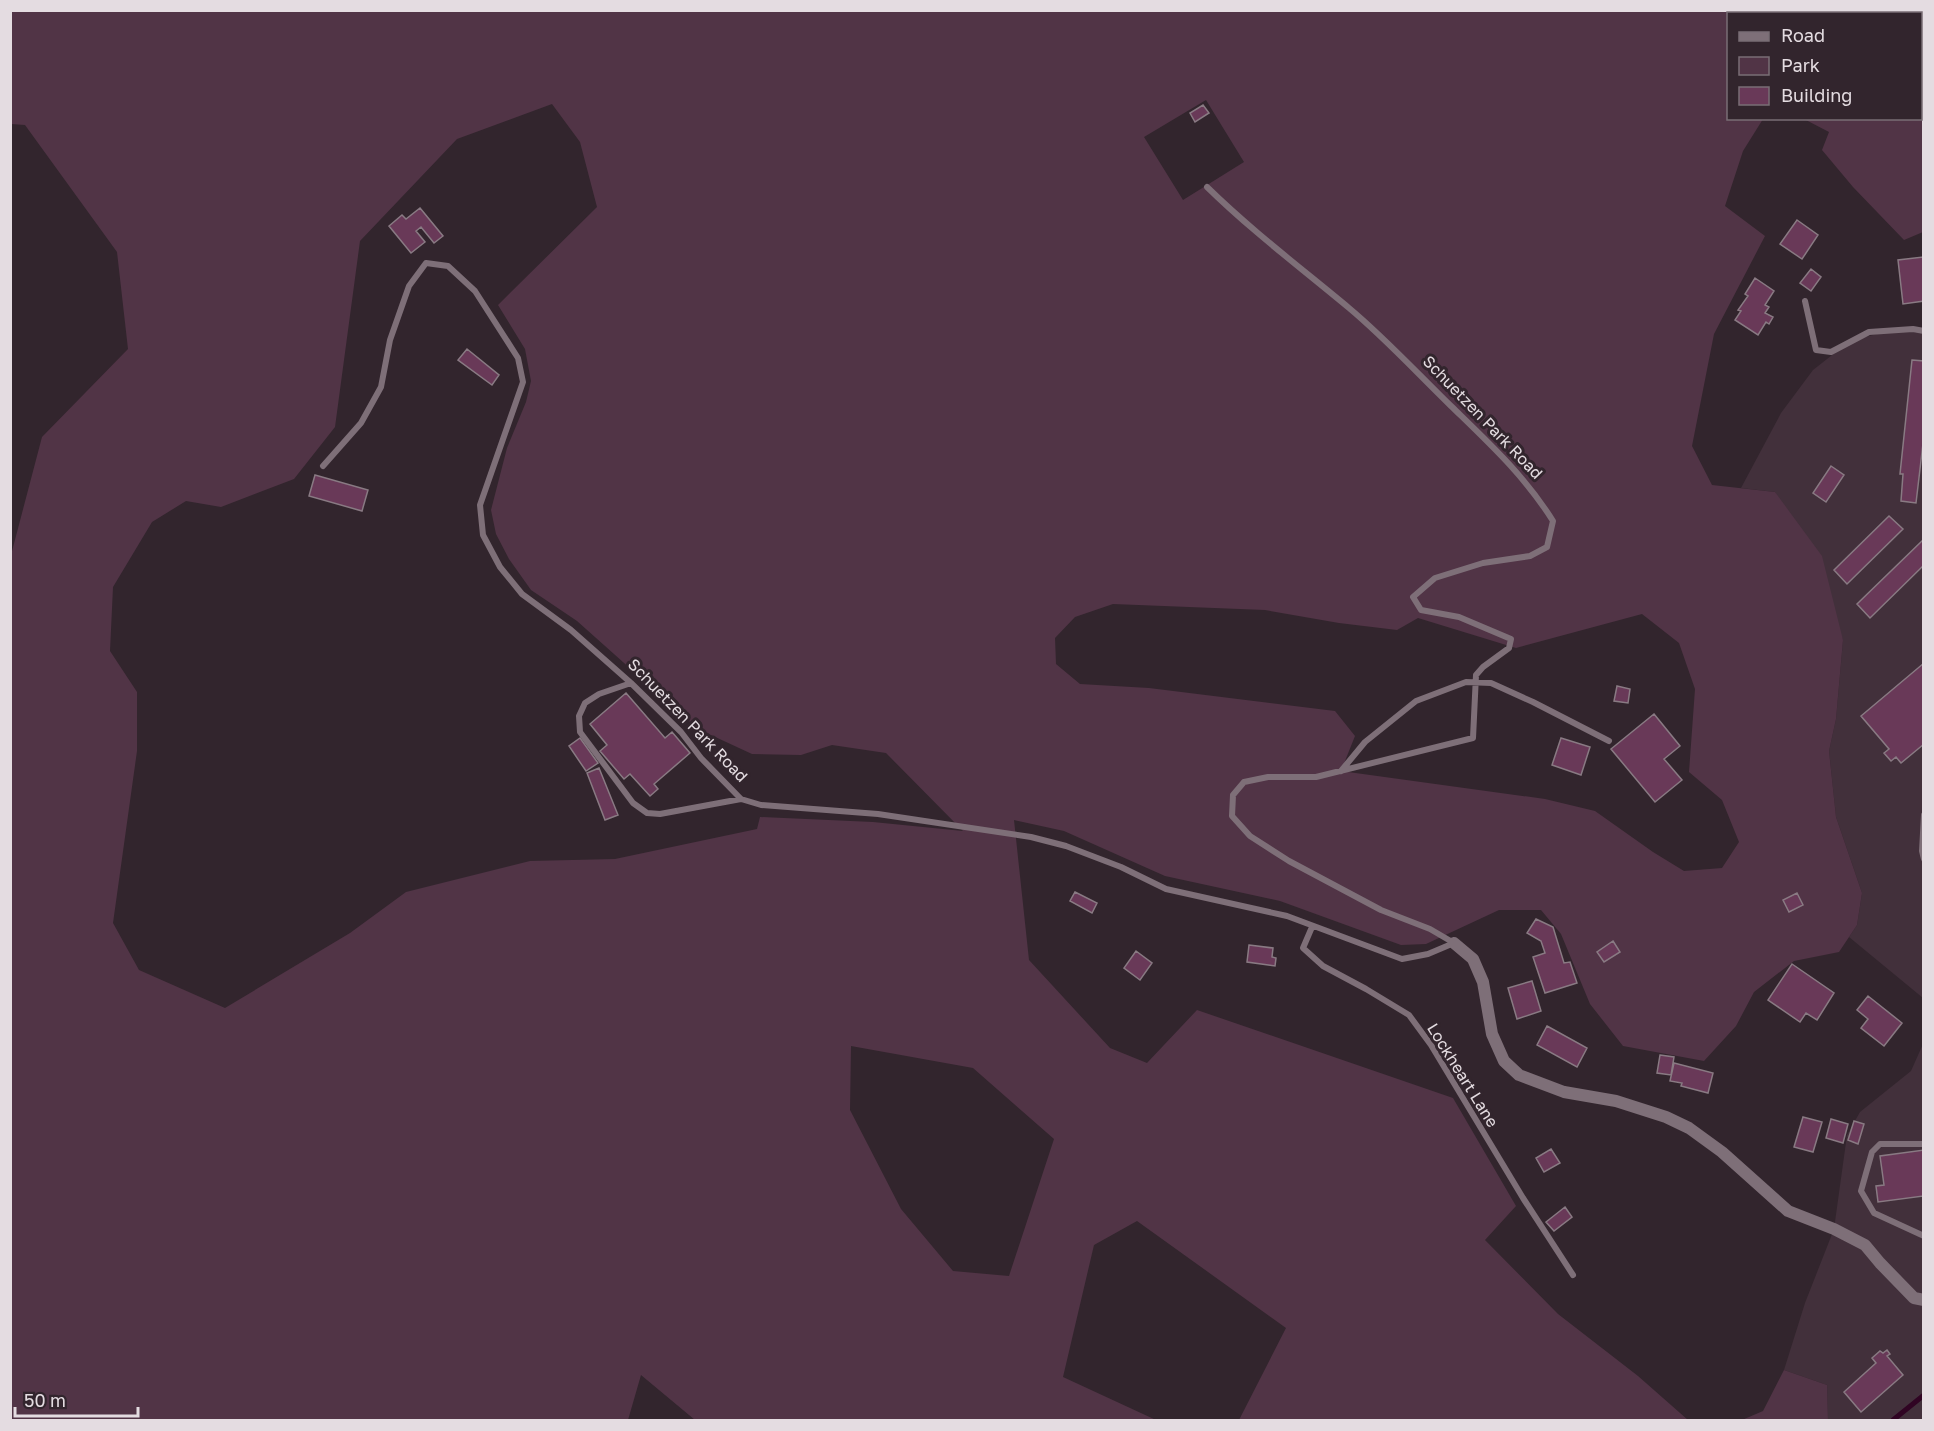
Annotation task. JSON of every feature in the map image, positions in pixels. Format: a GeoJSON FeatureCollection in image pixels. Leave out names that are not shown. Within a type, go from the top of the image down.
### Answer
{"type":"FeatureCollection","features":[{"type":"Feature","properties":{"kind":"street"},"geometry":{"type":"LineString","coordinates":[[1454,943],[1473,959],[1483,982],[1492,1034],[1504,1061],[1519,1075],[1564,1092],[1616,1101],[1689,1128],[1722,1152],[1788,1211],[1834,1229],[1865,1245],[1901,1286],[1914,1298],[1923,1300]]}},
{"type":"Feature","properties":{"kind":"lane","name":"Schuetzen Park Road"},"geometry":{"type":"LineString","coordinates":[[1207,187],[1239,219],[1350,309],[1395,350],[1505,458],[1538,497],[1553,521],[1547,547],[1530,556],[1483,563],[1435,578],[1413,597],[1422,610],[1459,618],[1511,639],[1509,648],[1483,667],[1476,675],[1474,682]]}},
{"type":"Feature","properties":{"kind":"lane","name":"Schuetzen Park Road"},"geometry":{"type":"LineString","coordinates":[[323,466],[361,423],[381,387],[390,339],[409,286],[426,263],[448,266],[475,291],[489,311],[518,358],[523,382],[480,505],[483,535],[500,567],[522,594],[571,630],[631,683],[681,732],[701,758],[741,799],[761,805],[878,814],[1031,837],[1066,846],[1166,890],[1287,916],[1402,959],[1428,954],[1454,943]]}},
{"type":"Feature","properties":{"kind":"lane"},"geometry":{"type":"LineString","coordinates":[[1805,301],[1815,350],[1831,352],[1869,332],[1913,329],[1923,331]]}},
{"type":"Feature","properties":{"kind":"lane"},"geometry":{"type":"LineString","coordinates":[[1341,771],[1365,741],[1416,701],[1466,682],[1491,683],[1609,741]]}},
{"type":"Feature","properties":{"kind":"lane"},"geometry":{"type":"LineString","coordinates":[[1454,943],[1430,928],[1381,910],[1298,867],[1250,836],[1232,816],[1233,795],[1244,782],[1268,777],[1316,777],[1473,738],[1474,682]]}},
{"type":"Feature","properties":{"kind":"lane"},"geometry":{"type":"LineString","coordinates":[[631,683],[599,694],[585,703],[579,716],[580,732],[633,803],[647,813],[660,814],[741,799]]}},
{"type":"Feature","properties":{"kind":"lane"},"geometry":{"type":"LineString","coordinates":[[1923,815],[1923,859]]}},
{"type":"Feature","properties":{"kind":"lane","name":"Lockheart Lane"},"geometry":{"type":"LineString","coordinates":[[1312,927],[1303,948],[1323,966],[1366,988],[1409,1015],[1431,1045],[1523,1198],[1573,1275]]}},
{"type":"Feature","properties":{"kind":"lane"},"geometry":{"type":"LineString","coordinates":[[1923,1144],[1880,1143],[1872,1152],[1861,1191],[1874,1213],[1923,1236]]}},
{"type":"Feature","properties":{"kind":"shaded area"},"geometry":{"type":"Polygon","coordinates":[[[1896,329],[1923,332],[1923,998],[1849,937],[1857,925],[1862,893],[1836,817],[1829,751],[1836,719],[1843,640],[1775,492],[1741,488],[1781,413],[1813,370],[1850,341],[1896,329]]]}},
{"type":"Feature","properties":{"kind":"shaded area"},"geometry":{"type":"Polygon","coordinates":[[[1923,1044],[1923,1420],[1828,1420],[1827,1385],[1784,1370],[1805,1303],[1834,1229],[1847,1135],[1860,1112],[1911,1071],[1923,1044]]]}},
{"type":"Feature","properties":{"kind":"green space"},"geometry":{"type":"Polygon","coordinates":[[[10,11],[1915,11],[1727,12],[1727,120],[1762,120],[1743,151],[1725,206],[1765,236],[1714,334],[1692,446],[1712,485],[1775,492],[1822,556],[1843,640],[1836,719],[1829,751],[1836,817],[1862,893],[1857,925],[1839,952],[1794,961],[1754,992],[1736,1026],[1704,1061],[1623,1046],[1590,1004],[1561,934],[1541,910],[1499,910],[1426,944],[1401,945],[1280,901],[1165,876],[1064,831],[1014,820],[1029,960],[1110,1048],[1147,1063],[1197,1010],[1453,1098],[1516,1206],[1485,1240],[1558,1314],[1638,1376],[1688,1420],[1239,1420],[1286,1328],[1137,1221],[1094,1245],[1063,1377],[1156,1420],[695,1420],[641,1375],[628,1420],[11,1420],[11,555],[42,437],[128,349],[117,252],[25,125],[11,124],[10,11]],[[1206,100],[1144,137],[1183,200],[1244,162],[1206,100]],[[552,104],[457,139],[360,241],[335,427],[294,479],[221,507],[186,501],[152,522],[113,587],[110,651],[137,692],[137,751],[113,923],[139,970],[225,1008],[350,933],[406,892],[530,861],[615,859],[757,829],[760,817],[873,822],[963,831],[886,753],[832,745],[801,755],[752,754],[698,729],[577,621],[531,590],[509,559],[496,534],[491,510],[507,448],[526,402],[531,381],[525,349],[498,305],[597,207],[580,142],[552,104]],[[1113,604],[1075,617],[1055,638],[1056,664],[1080,684],[1149,688],[1335,711],[1355,736],[1341,771],[1545,799],[1595,811],[1684,871],[1722,868],[1739,842],[1722,800],[1689,772],[1695,689],[1679,643],[1642,614],[1516,648],[1418,618],[1397,630],[1265,610],[1113,604]],[[851,1046],[850,1110],[901,1209],[953,1271],[1009,1276],[1054,1139],[973,1068],[851,1046]]]}},
{"type":"Feature","properties":{"kind":"green space"},"geometry":{"type":"Polygon","coordinates":[[[1922,95],[1924,109],[1923,232],[1904,240],[1853,187],[1822,150],[1829,132],[1806,120],[1922,120],[1922,95]]]}},
{"type":"Feature","properties":{"kind":"green space"},"geometry":{"type":"Polygon","coordinates":[[[1784,1370],[1827,1385],[1828,1420],[1742,1420],[1763,1411],[1784,1370]]]}},
{"type":"Feature","properties":{"kind":"building"},"geometry":{"type":"Polygon","coordinates":[[[1203,105],[1209,113],[1195,122],[1190,113],[1203,105]]]}},
{"type":"Feature","properties":{"kind":"building"},"geometry":{"type":"Polygon","coordinates":[[[420,208],[443,236],[434,243],[421,227],[416,231],[425,242],[411,253],[389,226],[402,215],[406,219],[420,208]]]}},
{"type":"Feature","properties":{"kind":"building"},"geometry":{"type":"Polygon","coordinates":[[[1797,220],[1818,235],[1802,259],[1780,244],[1797,220]]]}},
{"type":"Feature","properties":{"kind":"building"},"geometry":{"type":"Polygon","coordinates":[[[1923,257],[1924,301],[1903,304],[1898,260],[1923,257]]]}},
{"type":"Feature","properties":{"kind":"building"},"geometry":{"type":"Polygon","coordinates":[[[1811,269],[1821,277],[1811,291],[1800,283],[1811,269]]]}},
{"type":"Feature","properties":{"kind":"building"},"geometry":{"type":"Polygon","coordinates":[[[1755,278],[1774,291],[1765,305],[1769,307],[1765,313],[1773,317],[1769,324],[1766,322],[1758,335],[1735,320],[1741,311],[1738,310],[1748,296],[1745,294],[1755,278]]]}},
{"type":"Feature","properties":{"kind":"building"},"geometry":{"type":"Polygon","coordinates":[[[467,349],[499,375],[492,385],[458,360],[467,349]]]}},
{"type":"Feature","properties":{"kind":"building"},"geometry":{"type":"Polygon","coordinates":[[[1912,360],[1924,361],[1924,435],[1916,503],[1901,501],[1903,474],[1900,474],[1912,360]]]}},
{"type":"Feature","properties":{"kind":"building"},"geometry":{"type":"Polygon","coordinates":[[[1831,466],[1844,475],[1826,502],[1813,493],[1831,466]]]}},
{"type":"Feature","properties":{"kind":"building"},"geometry":{"type":"Polygon","coordinates":[[[315,475],[368,490],[362,511],[309,496],[315,475]]]}},
{"type":"Feature","properties":{"kind":"building"},"geometry":{"type":"Polygon","coordinates":[[[1889,516],[1903,529],[1847,584],[1834,570],[1889,516]]]}},
{"type":"Feature","properties":{"kind":"building"},"geometry":{"type":"Polygon","coordinates":[[[1924,539],[1924,565],[1870,618],[1857,604],[1924,539]]]}},
{"type":"Feature","properties":{"kind":"building"},"geometry":{"type":"Polygon","coordinates":[[[1924,663],[1924,744],[1901,763],[1896,757],[1891,761],[1884,753],[1889,749],[1861,716],[1924,663]]]}},
{"type":"Feature","properties":{"kind":"building"},"geometry":{"type":"Polygon","coordinates":[[[1617,686],[1630,689],[1628,703],[1614,701],[1617,686]]]}},
{"type":"Feature","properties":{"kind":"building"},"geometry":{"type":"Polygon","coordinates":[[[626,693],[665,738],[672,732],[690,753],[654,784],[658,789],[650,796],[630,774],[624,779],[600,751],[607,745],[590,724],[626,693]]]}},
{"type":"Feature","properties":{"kind":"building"},"geometry":{"type":"Polygon","coordinates":[[[1654,714],[1680,746],[1664,759],[1682,780],[1655,802],[1611,749],[1654,714]]]}},
{"type":"Feature","properties":{"kind":"building"},"geometry":{"type":"Polygon","coordinates":[[[580,738],[598,763],[586,771],[569,746],[580,738]]]}},
{"type":"Feature","properties":{"kind":"building"},"geometry":{"type":"Polygon","coordinates":[[[1561,738],[1590,747],[1581,775],[1552,765],[1561,738]]]}},
{"type":"Feature","properties":{"kind":"building"},"geometry":{"type":"Polygon","coordinates":[[[599,768],[618,815],[605,820],[587,773],[599,768]]]}},
{"type":"Feature","properties":{"kind":"building"},"geometry":{"type":"Polygon","coordinates":[[[1075,892],[1097,903],[1092,913],[1070,901],[1075,892]]]}},
{"type":"Feature","properties":{"kind":"building"},"geometry":{"type":"Polygon","coordinates":[[[1797,893],[1803,905],[1789,912],[1783,900],[1797,893]]]}},
{"type":"Feature","properties":{"kind":"building"},"geometry":{"type":"Polygon","coordinates":[[[1536,919],[1553,927],[1564,963],[1570,962],[1577,983],[1545,993],[1533,957],[1545,953],[1541,941],[1527,933],[1536,919]]]}},
{"type":"Feature","properties":{"kind":"building"},"geometry":{"type":"Polygon","coordinates":[[[1613,941],[1620,952],[1604,962],[1597,952],[1613,941]]]}},
{"type":"Feature","properties":{"kind":"building"},"geometry":{"type":"Polygon","coordinates":[[[1249,945],[1273,948],[1272,957],[1276,958],[1275,966],[1247,962],[1249,945]]]}},
{"type":"Feature","properties":{"kind":"building"},"geometry":{"type":"Polygon","coordinates":[[[1136,951],[1152,963],[1140,980],[1124,968],[1136,951]]]}},
{"type":"Feature","properties":{"kind":"building"},"geometry":{"type":"Polygon","coordinates":[[[1792,964],[1834,993],[1817,1020],[1806,1013],[1800,1022],[1768,1000],[1792,964]]]}},
{"type":"Feature","properties":{"kind":"building"},"geometry":{"type":"Polygon","coordinates":[[[1532,981],[1541,1011],[1517,1019],[1508,988],[1532,981]]]}},
{"type":"Feature","properties":{"kind":"building"},"geometry":{"type":"Polygon","coordinates":[[[1868,996],[1902,1023],[1884,1046],[1861,1028],[1868,1019],[1857,1010],[1868,996]]]}},
{"type":"Feature","properties":{"kind":"building"},"geometry":{"type":"Polygon","coordinates":[[[1547,1026],[1587,1048],[1577,1067],[1537,1045],[1547,1026]]]}},
{"type":"Feature","properties":{"kind":"building"},"geometry":{"type":"Polygon","coordinates":[[[1660,1055],[1674,1057],[1671,1075],[1657,1073],[1660,1055]]]}},
{"type":"Feature","properties":{"kind":"building"},"geometry":{"type":"Polygon","coordinates":[[[1674,1063],[1713,1073],[1708,1093],[1670,1081],[1674,1063]]]}},
{"type":"Feature","properties":{"kind":"building"},"geometry":{"type":"Polygon","coordinates":[[[1803,1117],[1822,1122],[1813,1152],[1794,1147],[1803,1117]]]}},
{"type":"Feature","properties":{"kind":"building"},"geometry":{"type":"Polygon","coordinates":[[[1831,1119],[1848,1124],[1843,1143],[1826,1138],[1831,1119]]]}},
{"type":"Feature","properties":{"kind":"building"},"geometry":{"type":"Polygon","coordinates":[[[1854,1121],[1864,1124],[1858,1144],[1848,1140],[1854,1121]]]}},
{"type":"Feature","properties":{"kind":"building"},"geometry":{"type":"Polygon","coordinates":[[[1551,1149],[1560,1163],[1544,1172],[1536,1158],[1551,1149]]]}},
{"type":"Feature","properties":{"kind":"building"},"geometry":{"type":"Polygon","coordinates":[[[1924,1150],[1924,1203],[1923,1196],[1878,1202],[1876,1186],[1884,1185],[1880,1156],[1924,1150]]]}},
{"type":"Feature","properties":{"kind":"building"},"geometry":{"type":"Polygon","coordinates":[[[1565,1207],[1572,1217],[1554,1231],[1546,1222],[1565,1207]]]}},
{"type":"Feature","properties":{"kind":"building"},"geometry":{"type":"Polygon","coordinates":[[[1887,1350],[1890,1354],[1887,1356],[1903,1375],[1861,1412],[1844,1392],[1876,1363],[1872,1358],[1880,1351],[1883,1353],[1887,1350]]]}},
{"type":"Feature","properties":{"kind":"waterway"},"geometry":{"type":"LineString","coordinates":[[1893,1420],[1924,1395]]}}]}
